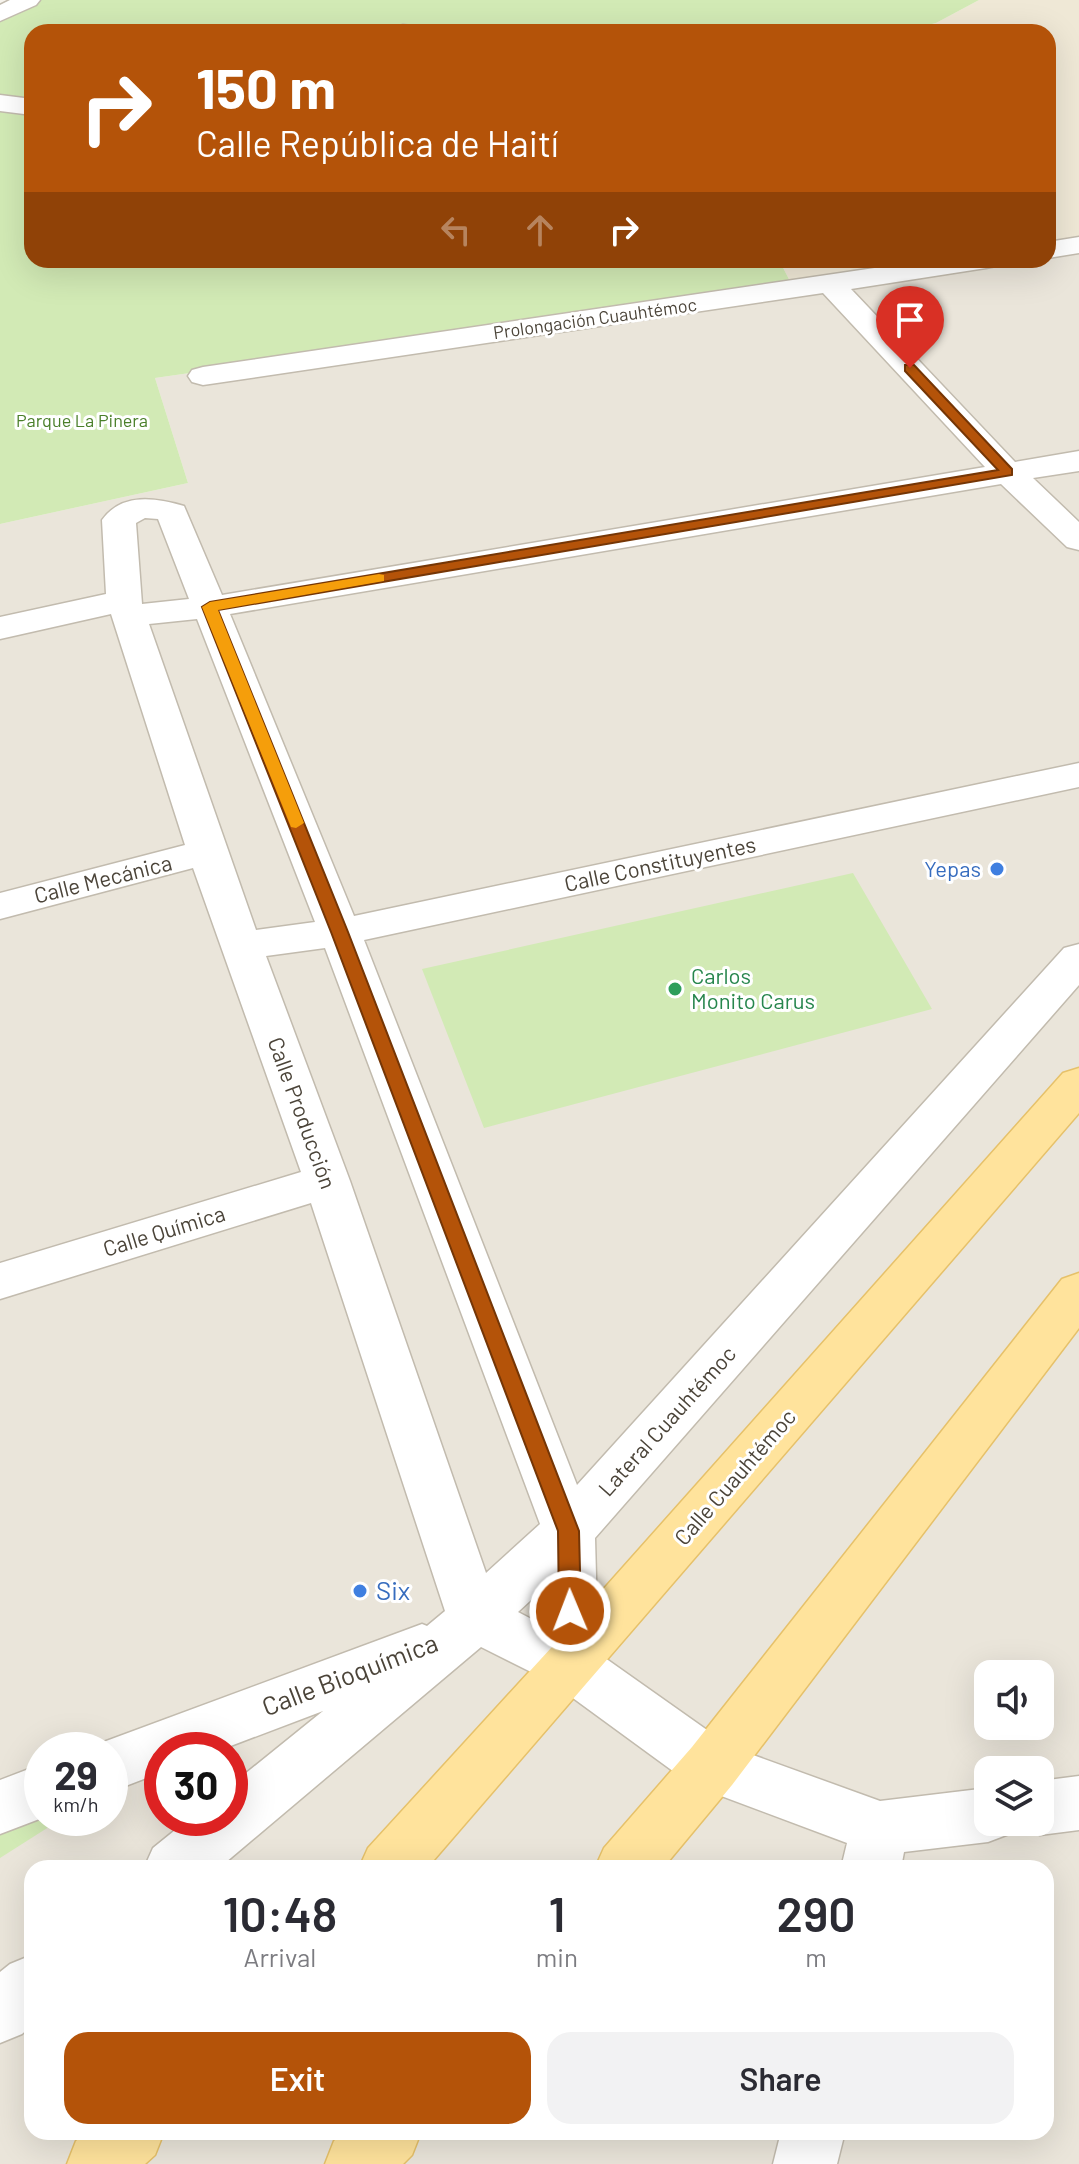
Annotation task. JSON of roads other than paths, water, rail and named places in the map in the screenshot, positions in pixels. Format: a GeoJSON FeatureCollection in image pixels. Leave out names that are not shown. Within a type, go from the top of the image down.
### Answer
{"type":"FeatureCollection","features":[{"type":"Feature","properties":{"kind":"main road","name":"Calle Cuauhtémoc"},"geometry":{"type":"LineString","coordinates":[[396,1860],[571,1665],[1079,1084]]}},
{"type":"Feature","properties":{"kind":"main road"},"geometry":{"type":"LineString","coordinates":[[632,1860],[712,1766],[1079,1292]]}},
{"type":"Feature","properties":{"kind":"main road"},"geometry":{"type":"LineString","coordinates":[[99,2164],[124,2140]]}},
{"type":"Feature","properties":{"kind":"main road"},"geometry":{"type":"LineString","coordinates":[[357,2164],[381,2140]]}},
{"type":"Feature","properties":{"kind":"street"},"geometry":{"type":"LineString","coordinates":[[0,14],[28,0]]}},
{"type":"Feature","properties":{"kind":"street"},"geometry":{"type":"LineString","coordinates":[[0,89],[24,88]]}},
{"type":"Feature","properties":{"kind":"street"},"geometry":{"type":"LineString","coordinates":[[0,103],[24,106]]}},
{"type":"Feature","properties":{"kind":"street"},"geometry":{"type":"LineString","coordinates":[[1056,249],[1079,245]]}},
{"type":"Feature","properties":{"kind":"street","name":"Prolongación Cuauhtémoc"},"geometry":{"type":"LineString","coordinates":[[203,376],[937,268]]}},
{"type":"Feature","properties":{"kind":"street"},"geometry":{"type":"LineString","coordinates":[[832,285],[1007,472],[1079,540]]}},
{"type":"Feature","properties":{"kind":"street"},"geometry":{"type":"LineString","coordinates":[[0,628],[127,608],[210,607],[1079,461]]}},
{"type":"Feature","properties":{"kind":"street","name":"Calle Producción"},"geometry":{"type":"LineString","coordinates":[[210,607],[172,513],[153,507],[133,509],[119,520],[127,608],[207,852],[327,1181],[464,1627]]}},
{"type":"Feature","properties":{"kind":"street"},"geometry":{"type":"LineString","coordinates":[[210,607],[340,932],[569,1531],[571,1665]]}},
{"type":"Feature","properties":{"kind":"street","name":"Calle Constituyentes"},"geometry":{"type":"LineString","coordinates":[[240,946],[340,932],[1079,775]]}},
{"type":"Feature","properties":{"kind":"street","name":"Calle Mecánica"},"geometry":{"type":"LineString","coordinates":[[0,906],[207,852]]}},
{"type":"Feature","properties":{"kind":"street","name":"Lateral Cuauhtémoc"},"geometry":{"type":"LineString","coordinates":[[184,1860],[464,1627],[569,1531],[1079,958]]}},
{"type":"Feature","properties":{"kind":"street","name":"Calle Química"},"geometry":{"type":"LineString","coordinates":[[0,1281],[327,1181]]}},
{"type":"Feature","properties":{"kind":"street"},"geometry":{"type":"LineString","coordinates":[[464,1627],[571,1665],[712,1766],[875,1848],[974,1819]]}},
{"type":"Feature","properties":{"kind":"street","name":"Calle Bioquímica"},"geometry":{"type":"LineString","coordinates":[[128,1759],[464,1627]]}},
{"type":"Feature","properties":{"kind":"street"},"geometry":{"type":"LineString","coordinates":[[0,1807],[24,1798]]}},
{"type":"Feature","properties":{"kind":"street"},"geometry":{"type":"LineString","coordinates":[[1054,1806],[1079,1803]]}},
{"type":"Feature","properties":{"kind":"street"},"geometry":{"type":"LineString","coordinates":[[0,2012],[24,1992]]}},
{"type":"Feature","properties":{"kind":"street"},"geometry":{"type":"LineString","coordinates":[[805,2164],[811,2140]]}},
{"type":"Feature","properties":{"kind":"place","name":"Yepas"},"geometry":{"type":"Point","coordinates":[997,869]}},
{"type":"Feature","properties":{"kind":"place","name":"Carlos Monito Carus"},"geometry":{"type":"Point","coordinates":[675,989]}},
{"type":"Feature","properties":{"kind":"place","name":"Six"},"geometry":{"type":"Point","coordinates":[360,1591]}},
{"type":"Feature","properties":{"kind":"park label","name":"Parque La Pinera"},"geometry":{"type":"Point","coordinates":[82,421]}}]}
